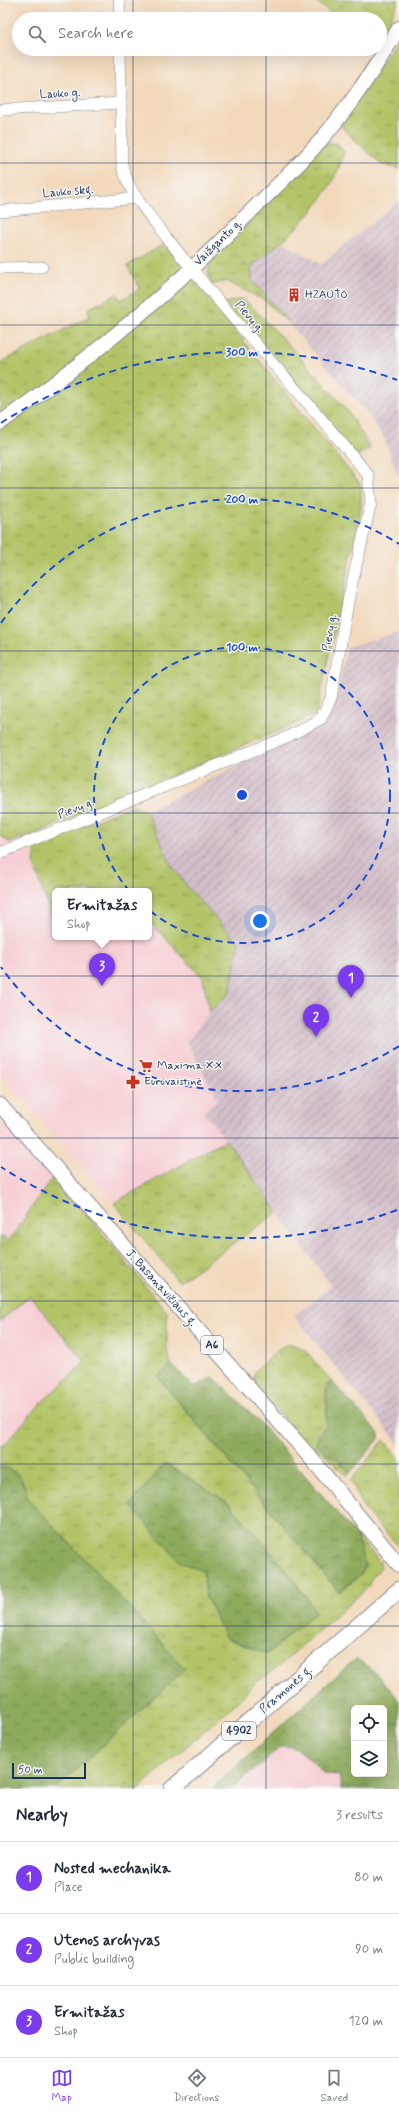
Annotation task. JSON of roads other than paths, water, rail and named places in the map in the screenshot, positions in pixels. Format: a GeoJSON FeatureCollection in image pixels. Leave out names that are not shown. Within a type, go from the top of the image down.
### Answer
{"type":"FeatureCollection","features":[{"type":"Feature","properties":{"kind":"highway","name":"Pramonės g."},"geometry":{"type":"LineString","coordinates":[[172,1789],[399,1590]]}},
{"type":"Feature","properties":{"kind":"main road","name":"Vaižganto g."},"geometry":{"type":"LineString","coordinates":[[387,47],[399,28]]}},
{"type":"Feature","properties":{"kind":"main road","name":"Vaižganto g."},"geometry":{"type":"LineString","coordinates":[[0,423],[57,383],[125,329],[191,269],[311,151],[360,91],[382,56]]}},
{"type":"Feature","properties":{"kind":"main road","name":"J. Basanavičiaus g."},"geometry":{"type":"LineString","coordinates":[[0,1105],[310,1457],[399,1565]]}},
{"type":"Feature","properties":{"kind":"street"},"geometry":{"type":"LineString","coordinates":[[119,0],[120,12]]}},
{"type":"Feature","properties":{"kind":"street","name":"Pievų g."},"geometry":{"type":"LineString","coordinates":[[0,853],[287,737],[321,719],[331,698],[349,596],[371,503],[368,475],[191,269],[137,198],[124,176],[122,165],[120,56]]}},
{"type":"Feature","properties":{"kind":"street","name":"Lauko g."},"geometry":{"type":"LineString","coordinates":[[0,110],[121,103]]}},
{"type":"Feature","properties":{"kind":"street","name":"Lauko skg."},"geometry":{"type":"LineString","coordinates":[[0,211],[137,198]]}},
{"type":"Feature","properties":{"kind":"street"},"geometry":{"type":"LineString","coordinates":[[0,268],[42,267]]}},
{"type":"Feature","properties":{"kind":"place","name":"H2AUTO"},"geometry":{"type":"Point","coordinates":[294,295]}},
{"type":"Feature","properties":{"kind":"place","name":"Ermitažas"},"geometry":{"type":"Point","coordinates":[102,986]}},
{"type":"Feature","properties":{"kind":"place","name":"Nosted mechanika"},"geometry":{"type":"Point","coordinates":[351,998]}},
{"type":"Feature","properties":{"kind":"place","name":"Utenos archyvas"},"geometry":{"type":"Point","coordinates":[316,1037]}},
{"type":"Feature","properties":{"kind":"place","name":"Maxima XX"},"geometry":{"type":"Point","coordinates":[146,1066]}},
{"type":"Feature","properties":{"kind":"place","name":"Eurovaistinė"},"geometry":{"type":"Point","coordinates":[133,1082]}}]}
